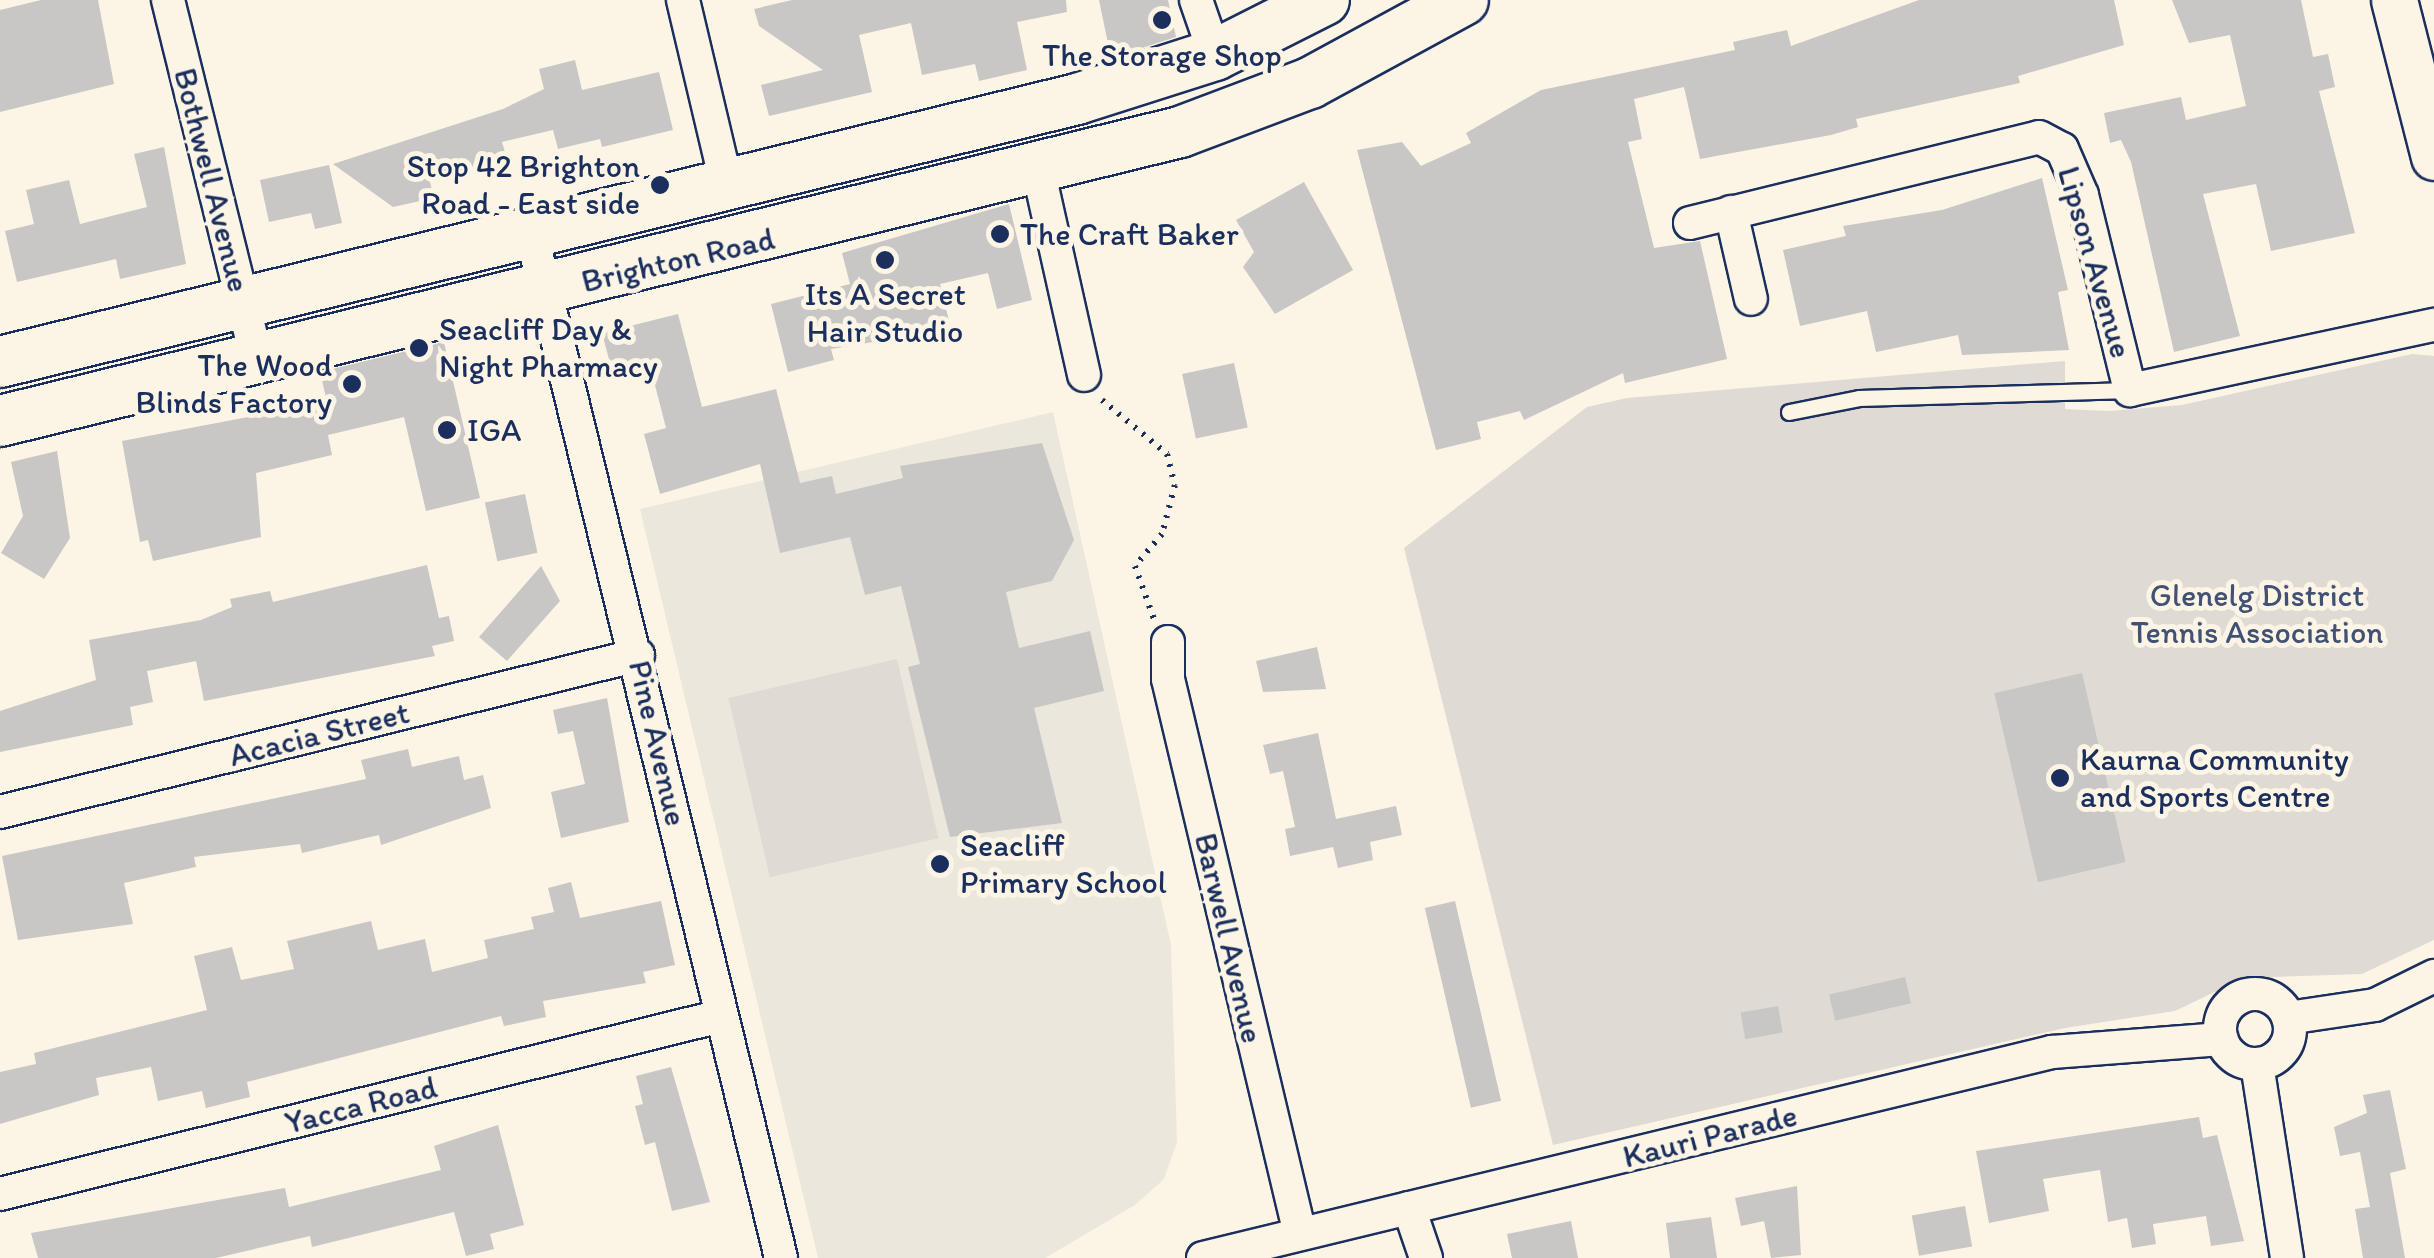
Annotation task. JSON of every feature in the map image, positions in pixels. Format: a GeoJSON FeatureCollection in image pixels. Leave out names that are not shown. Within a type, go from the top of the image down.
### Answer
{"type":"FeatureCollection","features":[{"type":"Feature","properties":{"kind":"main road","name":"Brighton Road"},"geometry":{"type":"LineString","coordinates":[[0,362],[530,228],[1076,100],[1214,56],[1324,0]]}},
{"type":"Feature","properties":{"kind":"main road","name":"Brighton Road"},"geometry":{"type":"LineString","coordinates":[[0,421],[1038,169],[1235,114],[1462,0]]}},
{"type":"Feature","properties":{"kind":"street","name":"Bothwell Avenue"},"geometry":{"type":"LineString","coordinates":[[168,0],[257,360]]}},
{"type":"Feature","properties":{"kind":"street"},"geometry":{"type":"LineString","coordinates":[[684,0],[726,182]]}},
{"type":"Feature","properties":{"kind":"street"},"geometry":{"type":"LineString","coordinates":[[1196,0],[1214,56]]}},
{"type":"Feature","properties":{"kind":"street"},"geometry":{"type":"LineString","coordinates":[[2394,0],[2434,157]]}},
{"type":"Feature","properties":{"kind":"street","name":"Lipson Avenue"},"geometry":{"type":"LineString","coordinates":[[1690,223],[2039,136],[2062,149],[2082,194],[2130,390],[2434,325]]}},
{"type":"Feature","properties":{"kind":"street"},"geometry":{"type":"LineString","coordinates":[[1038,169],[1084,374]]}},
{"type":"Feature","properties":{"kind":"street"},"geometry":{"type":"LineString","coordinates":[[1731,212],[1751,299]]}},
{"type":"Feature","properties":{"kind":"street","name":"Pine Avenue"},"geometry":{"type":"LineString","coordinates":[[530,228],[638,655],[781,1258]]}},
{"type":"Feature","properties":{"kind":"street","name":"Barwell Avenue"},"geometry":{"type":"LineString","coordinates":[[1168,642],[1168,679],[1300,1234]]}},
{"type":"Feature","properties":{"kind":"street","name":"Acacia Street"},"geometry":{"type":"LineString","coordinates":[[0,812],[638,655]]}},
{"type":"Feature","properties":{"kind":"street"},"geometry":{"type":"LineString","coordinates":[[2288,1018],[2375,1005],[2434,976]]}},
{"type":"Feature","properties":{"kind":"street"},"geometry":{"type":"LineString","coordinates":[[2243,996],[2267,996],[2288,1018],[2280,1052],[2257,1064],[2234,1057],[2222,1039],[2223,1015],[2243,996]]}},
{"type":"Feature","properties":{"kind":"street","name":"Yacca Road"},"geometry":{"type":"LineString","coordinates":[[0,1194],[722,1016]]}},
{"type":"Feature","properties":{"kind":"street","name":"Kauri Parade"},"geometry":{"type":"LineString","coordinates":[[1202,1258],[2052,1052],[2222,1039]]}},
{"type":"Feature","properties":{"kind":"street"},"geometry":{"type":"LineString","coordinates":[[2257,1064],[2286,1258]]}},
{"type":"Feature","properties":{"kind":"street"},"geometry":{"type":"LineString","coordinates":[[1409,1208],[1426,1258]]}},
{"type":"Feature","properties":{"kind":"lane"},"geometry":{"type":"LineString","coordinates":[[1789,412],[1859,398],[2130,390]]}},
{"type":"Feature","properties":{"kind":"path"},"geometry":{"type":"LineString","coordinates":[[1084,374],[1118,422],[1167,454],[1175,485],[1162,534],[1136,566],[1136,587],[1168,642]]}},
{"type":"Feature","properties":{"kind":"shaded area","name":"Seacliff Primary School"},"geometry":{"type":"Polygon","coordinates":[[[1053,412],[1171,945],[1177,1142],[1164,1179],[1135,1205],[1045,1258],[818,1258],[640,509],[1053,412]]]}},
{"type":"Feature","properties":{"kind":"green space","name":"Glenelg District Tennis Association"},"geometry":{"type":"Polygon","coordinates":[[[2412,354],[2434,356],[2434,940],[2362,974],[2244,978],[2175,1011],[2065,1028],[1553,1145],[1404,548],[1587,407],[1627,398],[2065,361],[2065,409],[2109,411],[2182,405],[2412,354]]]}},
{"type":"Feature","properties":{"kind":"green space"},"geometry":{"type":"Polygon","coordinates":[[[897,659],[938,838],[770,877],[728,698],[897,659]]]}},
{"type":"Feature","properties":{"kind":"building"},"geometry":{"type":"Polygon","coordinates":[[[41,0],[98,0],[114,84],[0,112],[0,10],[41,0]]]}},
{"type":"Feature","properties":{"kind":"building"},"geometry":{"type":"Polygon","coordinates":[[[792,0],[1066,0],[1067,12],[1017,22],[1027,70],[979,81],[975,64],[922,75],[911,23],[859,35],[872,92],[769,116],[761,85],[823,70],[759,26],[754,9],[792,0]]]}},
{"type":"Feature","properties":{"kind":"building"},"geometry":{"type":"Polygon","coordinates":[[[1099,0],[1168,0],[1176,37],[1111,58],[1099,0]]]}},
{"type":"Feature","properties":{"kind":"building"},"geometry":{"type":"Polygon","coordinates":[[[1919,0],[2114,0],[2124,45],[2018,76],[2020,83],[1856,119],[1858,127],[1831,135],[1700,159],[1684,87],[1634,99],[1642,139],[1628,142],[1654,248],[1700,241],[1727,359],[1625,383],[1623,373],[1524,420],[1520,411],[1477,422],[1481,439],[1436,450],[1357,150],[1402,142],[1421,166],[1471,143],[1466,133],[1541,90],[1735,50],[1733,42],[1787,30],[1791,46],[1919,0]]]}},
{"type":"Feature","properties":{"kind":"building"},"geometry":{"type":"Polygon","coordinates":[[[2172,0],[2301,0],[2313,57],[2328,54],[2335,87],[2319,91],[2355,233],[2271,251],[2256,184],[2203,194],[2240,336],[2174,352],[2131,162],[2121,140],[2110,143],[2104,113],[2181,97],[2186,120],[2246,106],[2230,35],[2189,43],[2172,0]]]}},
{"type":"Feature","properties":{"kind":"building"},"geometry":{"type":"Polygon","coordinates":[[[575,60],[582,90],[659,72],[673,130],[602,147],[600,139],[558,149],[553,130],[502,142],[507,159],[429,178],[434,198],[393,207],[333,164],[503,109],[544,89],[539,69],[575,60]]]}},
{"type":"Feature","properties":{"kind":"building"},"geometry":{"type":"Polygon","coordinates":[[[164,147],[186,264],[120,279],[116,259],[17,282],[5,231],[34,224],[26,190],[69,180],[80,224],[147,207],[134,154],[164,147]]]}},
{"type":"Feature","properties":{"kind":"building"},"geometry":{"type":"Polygon","coordinates":[[[329,165],[342,223],[315,229],[311,213],[269,222],[260,180],[329,165]]]}},
{"type":"Feature","properties":{"kind":"building"},"geometry":{"type":"Polygon","coordinates":[[[2042,178],[2068,290],[2058,292],[2069,350],[1962,355],[1958,335],[1876,352],[1867,311],[1800,326],[1783,250],[1846,236],[1843,226],[1942,210],[2042,178]]]}},
{"type":"Feature","properties":{"kind":"building"},"geometry":{"type":"Polygon","coordinates":[[[1304,182],[1353,270],[1275,314],[1243,267],[1254,252],[1236,220],[1304,182]]]}},
{"type":"Feature","properties":{"kind":"building"},"geometry":{"type":"Polygon","coordinates":[[[1009,204],[1032,300],[997,309],[988,273],[940,284],[951,329],[831,349],[834,360],[788,372],[771,304],[850,284],[842,253],[1009,204]]]}},
{"type":"Feature","properties":{"kind":"building"},"geometry":{"type":"Polygon","coordinates":[[[678,314],[702,407],[776,389],[800,483],[832,476],[836,494],[903,478],[900,466],[1042,443],[1074,540],[1052,581],[1006,592],[1019,648],[1090,631],[1104,691],[1034,708],[1062,823],[950,837],[908,667],[920,664],[901,586],[865,595],[850,537],[780,553],[760,464],[660,494],[644,434],[666,428],[648,358],[611,367],[602,333],[678,314]]]}},
{"type":"Feature","properties":{"kind":"building"},"geometry":{"type":"Polygon","coordinates":[[[444,342],[480,498],[426,511],[404,417],[328,435],[332,455],[256,473],[261,537],[153,561],[148,540],[140,542],[122,441],[327,402],[320,372],[444,342]]]}},
{"type":"Feature","properties":{"kind":"building"},"geometry":{"type":"Polygon","coordinates":[[[1234,363],[1248,428],[1196,439],[1182,374],[1234,363]]]}},
{"type":"Feature","properties":{"kind":"building"},"geometry":{"type":"Polygon","coordinates":[[[57,451],[70,538],[44,579],[1,553],[23,516],[11,462],[57,451]]]}},
{"type":"Feature","properties":{"kind":"building"},"geometry":{"type":"Polygon","coordinates":[[[525,494],[537,553],[497,561],[485,503],[525,494]]]}},
{"type":"Feature","properties":{"kind":"building"},"geometry":{"type":"Polygon","coordinates":[[[427,565],[439,618],[449,616],[454,641],[432,646],[435,656],[204,701],[196,661],[147,671],[153,702],[130,707],[133,725],[0,752],[0,711],[96,680],[89,640],[201,620],[232,607],[230,599],[270,591],[273,602],[427,565]]]}},
{"type":"Feature","properties":{"kind":"building"},"geometry":{"type":"Polygon","coordinates":[[[541,566],[560,601],[507,661],[479,637],[541,566]]]}},
{"type":"Feature","properties":{"kind":"building"},"geometry":{"type":"Polygon","coordinates":[[[1317,647],[1326,689],[1263,692],[1256,661],[1317,647]]]}},
{"type":"Feature","properties":{"kind":"building","name":"Kaurna Community and Sports Centre"},"geometry":{"type":"Polygon","coordinates":[[[2082,673],[2126,862],[2038,882],[1994,693],[2082,673]]]}},
{"type":"Feature","properties":{"kind":"building"},"geometry":{"type":"Polygon","coordinates":[[[607,698],[629,822],[561,838],[551,792],[585,784],[573,731],[558,734],[553,710],[607,698]]]}},
{"type":"Feature","properties":{"kind":"building"},"geometry":{"type":"Polygon","coordinates":[[[1318,733],[1336,819],[1396,806],[1402,835],[1370,842],[1373,860],[1338,868],[1333,847],[1290,856],[1285,829],[1295,827],[1283,771],[1270,774],[1263,745],[1318,733]]]}},
{"type":"Feature","properties":{"kind":"building"},"geometry":{"type":"Polygon","coordinates":[[[408,749],[412,767],[459,756],[464,780],[483,775],[491,808],[381,845],[379,835],[302,853],[300,844],[194,857],[196,867],[124,883],[133,924],[18,940],[2,856],[366,779],[361,760],[408,749]]]}},
{"type":"Feature","properties":{"kind":"building"},"geometry":{"type":"Polygon","coordinates":[[[571,882],[580,918],[661,901],[675,965],[643,972],[646,983],[543,1001],[546,1017],[504,1026],[501,1016],[247,1082],[250,1097],[206,1108],[202,1091],[158,1101],[151,1067],[96,1078],[99,1095],[0,1124],[0,1072],[36,1064],[34,1053],[207,1010],[194,956],[232,947],[241,980],[294,969],[287,941],[371,921],[378,950],[425,939],[432,972],[488,958],[484,940],[534,929],[531,917],[554,912],[548,888],[571,882]]]}},
{"type":"Feature","properties":{"kind":"building"},"geometry":{"type":"Polygon","coordinates":[[[1455,901],[1501,1101],[1471,1108],[1425,908],[1455,901]]]}},
{"type":"Feature","properties":{"kind":"building"},"geometry":{"type":"Polygon","coordinates":[[[1905,977],[1911,1003],[1835,1021],[1829,995],[1905,977]]]}},
{"type":"Feature","properties":{"kind":"building"},"geometry":{"type":"Polygon","coordinates":[[[1778,1006],[1783,1033],[1745,1039],[1741,1013],[1778,1006]]]}},
{"type":"Feature","properties":{"kind":"building"},"geometry":{"type":"Polygon","coordinates":[[[671,1067],[710,1202],[672,1211],[655,1142],[645,1145],[635,1106],[643,1104],[636,1076],[671,1067]]]}},
{"type":"Feature","properties":{"kind":"building"},"geometry":{"type":"Polygon","coordinates":[[[2390,1090],[2406,1169],[2390,1173],[2405,1258],[2363,1258],[2355,1209],[2370,1207],[2360,1152],[2340,1156],[2334,1127],[2367,1113],[2363,1095],[2390,1090]]]}},
{"type":"Feature","properties":{"kind":"building"},"geometry":{"type":"Polygon","coordinates":[[[2199,1117],[2203,1138],[2217,1135],[2244,1241],[2211,1246],[2206,1216],[2153,1224],[2156,1244],[2132,1248],[2127,1218],[2108,1222],[2100,1170],[2043,1179],[2049,1211],[1989,1223],[1976,1151],[2199,1117]]]}},
{"type":"Feature","properties":{"kind":"building"},"geometry":{"type":"Polygon","coordinates":[[[498,1125],[524,1225],[490,1234],[494,1249],[466,1256],[454,1212],[312,1247],[310,1236],[216,1258],[38,1258],[31,1233],[285,1188],[289,1207],[441,1170],[434,1146],[498,1125]]]}},
{"type":"Feature","properties":{"kind":"building"},"geometry":{"type":"Polygon","coordinates":[[[1797,1186],[1801,1255],[1771,1258],[1764,1221],[1741,1226],[1735,1198],[1797,1186]]]}},
{"type":"Feature","properties":{"kind":"building"},"geometry":{"type":"Polygon","coordinates":[[[1965,1206],[1972,1246],[1919,1256],[1912,1215],[1965,1206]]]}},
{"type":"Feature","properties":{"kind":"building"},"geometry":{"type":"Polygon","coordinates":[[[1711,1217],[1717,1258],[1670,1258],[1666,1223],[1711,1217]]]}},
{"type":"Feature","properties":{"kind":"building"},"geometry":{"type":"Polygon","coordinates":[[[1571,1221],[1578,1258],[1512,1258],[1507,1234],[1571,1221]]]}},
{"type":"Feature","properties":{"kind":"place","name":"The Storage Shop"},"geometry":{"type":"Point","coordinates":[1162,20]}},
{"type":"Feature","properties":{"kind":"place","name":"Stop 42 Brighton Road - East side"},"geometry":{"type":"Point","coordinates":[660,185]}},
{"type":"Feature","properties":{"kind":"place","name":"The Craft Baker"},"geometry":{"type":"Point","coordinates":[1000,234]}},
{"type":"Feature","properties":{"kind":"place","name":"Its A Secret Hair Studio"},"geometry":{"type":"Point","coordinates":[885,260]}},
{"type":"Feature","properties":{"kind":"place","name":"Seacliff Day & Night Pharmacy"},"geometry":{"type":"Point","coordinates":[419,348]}},
{"type":"Feature","properties":{"kind":"place","name":"The Wood Blinds Factory"},"geometry":{"type":"Point","coordinates":[352,384]}},
{"type":"Feature","properties":{"kind":"place","name":"IGA"},"geometry":{"type":"Point","coordinates":[447,430]}},
{"type":"Feature","properties":{"kind":"place","name":"Kaurna Community and Sports Centre"},"geometry":{"type":"Point","coordinates":[2060,778]}},
{"type":"Feature","properties":{"kind":"place","name":"Seacliff Primary School"},"geometry":{"type":"Point","coordinates":[940,864]}}]}
